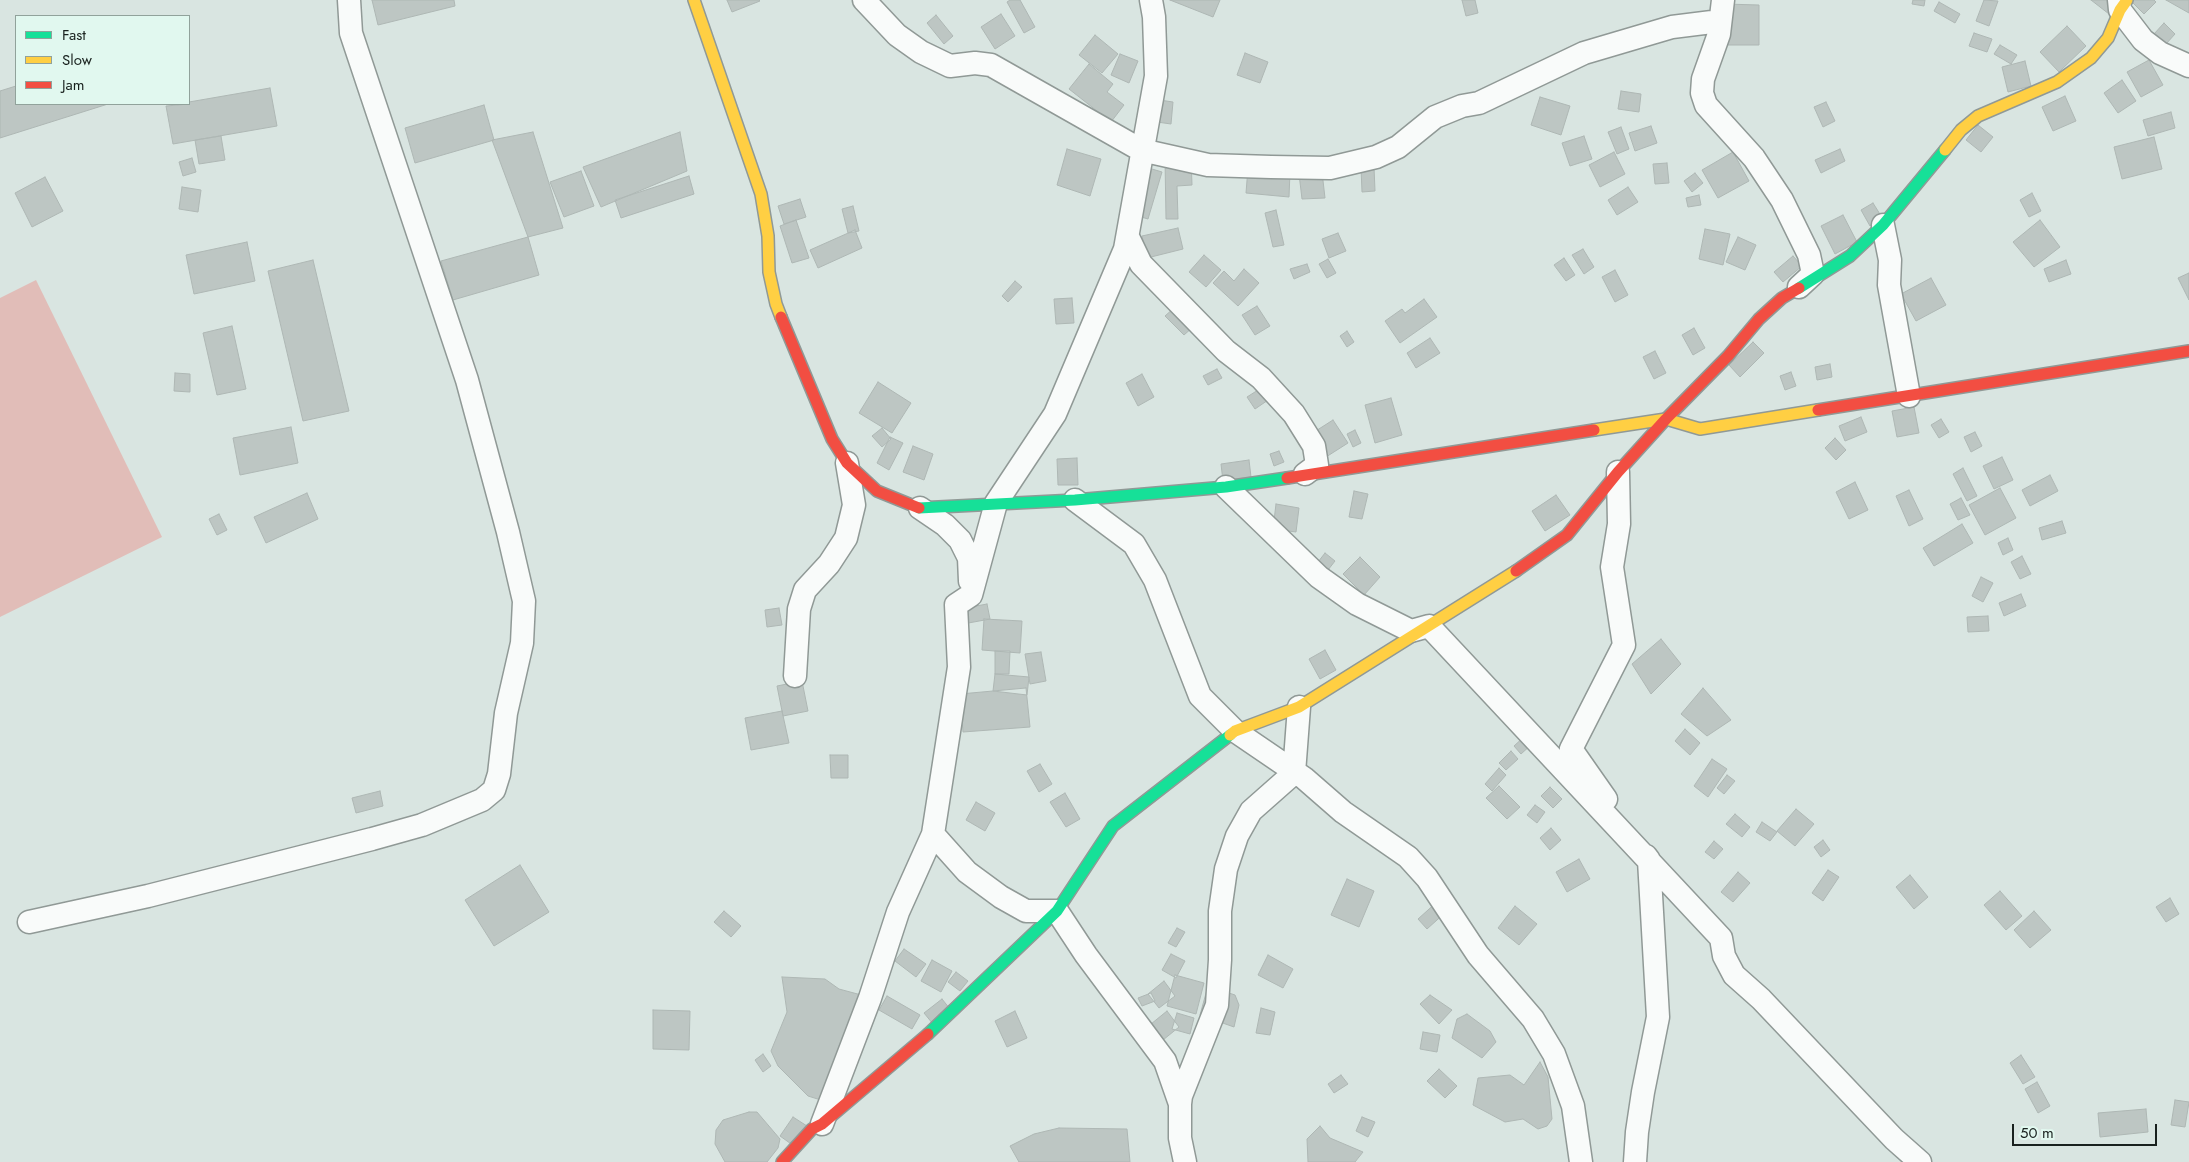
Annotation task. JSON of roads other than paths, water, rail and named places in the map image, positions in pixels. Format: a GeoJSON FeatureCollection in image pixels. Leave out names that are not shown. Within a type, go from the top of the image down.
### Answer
{"type":"FeatureCollection","features":[{"type":"Feature","properties":{"kind":"street"},"geometry":{"type":"LineString","coordinates":[[29,922],[148,896],[380,837],[422,824],[482,800],[494,790],[499,774],[506,713],[522,643],[524,602],[508,532],[467,380],[351,33],[349,0]]}},
{"type":"Feature","properties":{"kind":"street"},"geometry":{"type":"LineString","coordinates":[[694,0],[761,194],[768,236],[770,272],[776,304],[832,440],[847,463],[877,491],[920,508],[945,525],[960,540],[969,558],[970,595]]}},
{"type":"Feature","properties":{"kind":"street"},"geometry":{"type":"LineString","coordinates":[[864,0],[897,35],[921,52],[950,66],[975,63],[991,65],[1141,150],[1208,165],[1330,168],[1376,157],[1398,147],[1435,117],[1462,106],[1479,103],[1584,52],[1672,27],[1722,10],[1719,34],[1703,79],[1702,93],[1706,105],[1754,158],[1782,200],[1809,255],[1814,274],[1799,287]]}},
{"type":"Feature","properties":{"kind":"street"},"geometry":{"type":"LineString","coordinates":[[822,1124],[870,998],[898,912],[933,834],[959,667],[956,605],[970,595],[996,503],[1055,414],[1114,276],[1128,237],[1141,150],[1156,76],[1152,8],[1170,0]]}},
{"type":"Feature","properties":{"kind":"street"},"geometry":{"type":"LineString","coordinates":[[2122,3],[2143,40],[2160,53],[2189,66]]}},
{"type":"Feature","properties":{"kind":"street"},"geometry":{"type":"LineString","coordinates":[[786,1160],[812,1129],[822,1124],[936,1027],[1057,911],[1113,826],[1235,731],[1299,707],[1508,577],[1567,535],[1618,472],[1666,419],[1728,356],[1759,319],[1782,298],[1850,256],[1883,225],[1960,130],[1978,116],[2057,82],[2091,58],[2108,38],[2122,3]]}},
{"type":"Feature","properties":{"kind":"street"},"geometry":{"type":"LineString","coordinates":[[1883,225],[1890,260],[1889,285],[1909,396]]}},
{"type":"Feature","properties":{"kind":"street"},"geometry":{"type":"LineString","coordinates":[[1128,237],[1141,264],[1226,351],[1261,378],[1294,414],[1314,446],[1317,465],[1305,474]]}},
{"type":"Feature","properties":{"kind":"street"},"geometry":{"type":"LineString","coordinates":[[920,508],[1075,500],[1226,487],[1666,419],[1700,429],[2189,351]]}},
{"type":"Feature","properties":{"kind":"street"},"geometry":{"type":"LineString","coordinates":[[795,676],[799,609],[806,590],[829,564],[846,538],[854,505],[847,463]]}},
{"type":"Feature","properties":{"kind":"street"},"geometry":{"type":"LineString","coordinates":[[1618,472],[1619,524],[1612,567],[1624,645],[1572,749],[1649,860],[1658,1017],[1643,1092],[1635,1162]]}},
{"type":"Feature","properties":{"kind":"street"},"geometry":{"type":"LineString","coordinates":[[1226,487],[1319,577],[1357,604],[1411,631],[1428,626]]}},
{"type":"Feature","properties":{"kind":"street"},"geometry":{"type":"LineString","coordinates":[[1075,500],[1134,544],[1156,580],[1200,696],[1235,731],[1304,778],[1358,823],[1408,857],[1427,878],[1478,955],[1533,1019],[1554,1054],[1573,1106],[1581,1162]]}},
{"type":"Feature","properties":{"kind":"street"},"geometry":{"type":"LineString","coordinates":[[1428,626],[1720,938],[1724,956],[1734,975],[1761,999],[1894,1139],[1920,1162]]}},
{"type":"Feature","properties":{"kind":"street"},"geometry":{"type":"LineString","coordinates":[[1185,1162],[1180,1138],[1181,1096],[1216,1005],[1220,960],[1220,910],[1226,869],[1237,836],[1251,811],[1294,773],[1299,707]]}},
{"type":"Feature","properties":{"kind":"street"},"geometry":{"type":"LineString","coordinates":[[933,834],[966,872],[1001,897],[1026,911],[1057,911]]}},
{"type":"Feature","properties":{"kind":"street"},"geometry":{"type":"LineString","coordinates":[[1057,911],[1091,963],[1165,1061],[1180,1104]]}}]}
